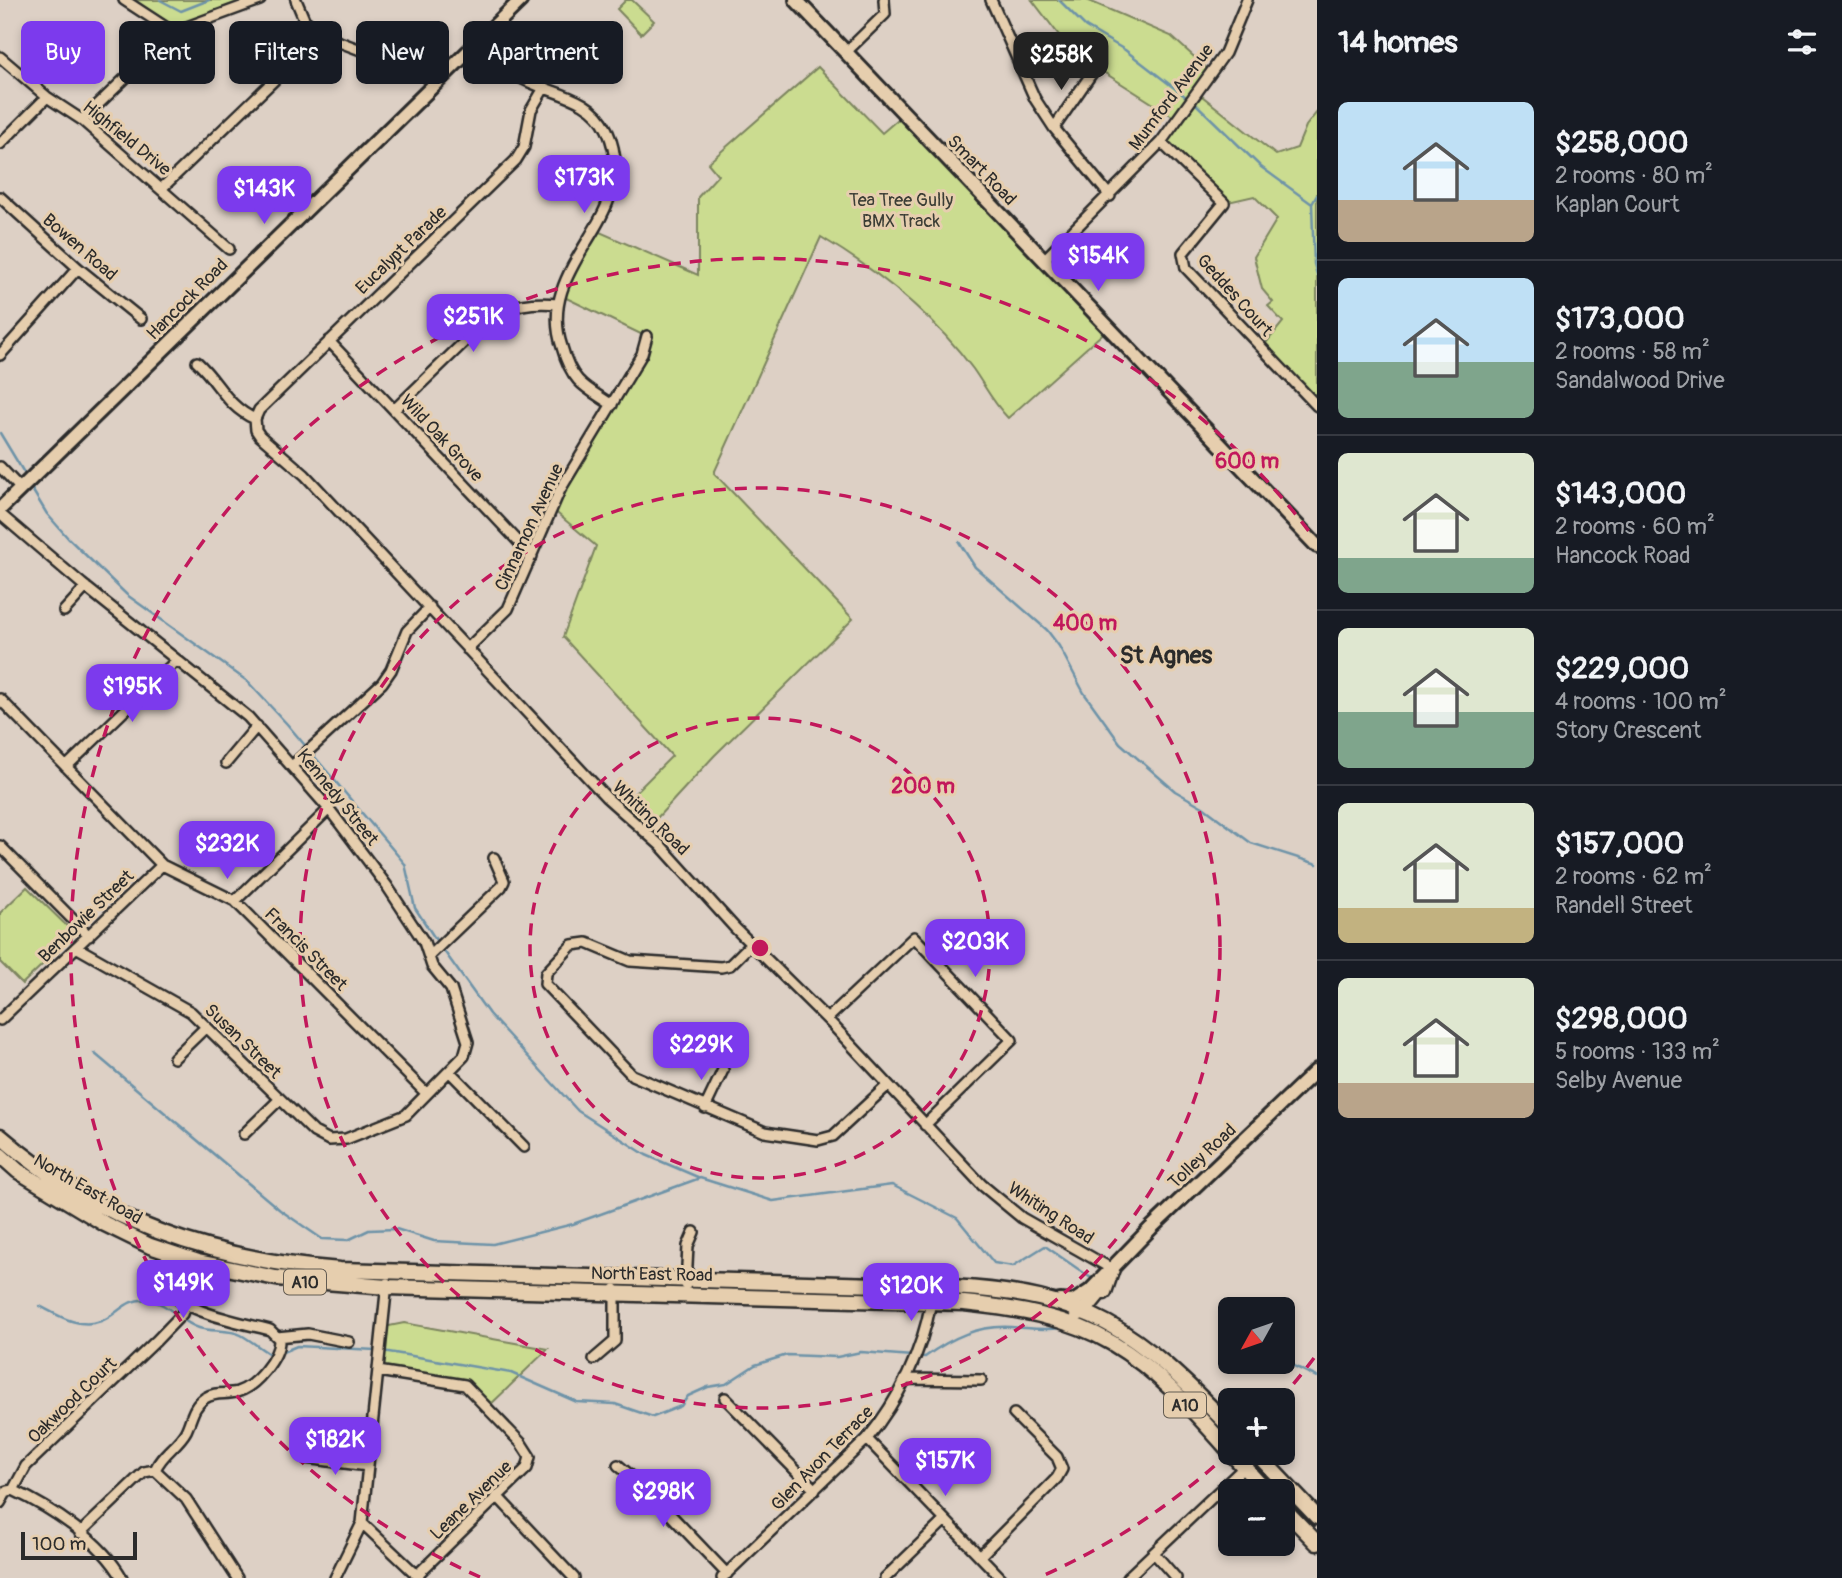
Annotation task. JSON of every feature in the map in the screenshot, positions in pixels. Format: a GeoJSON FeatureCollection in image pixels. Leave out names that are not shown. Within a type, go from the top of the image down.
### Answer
{"type":"FeatureCollection","features":[{"type":"Feature","properties":{"kind":"main road","name":"Hancock Road"},"geometry":{"type":"LineString","coordinates":[[500,21],[521,0]]}},
{"type":"Feature","properties":{"kind":"main road","name":"Smart Road"},"geometry":{"type":"LineString","coordinates":[[796,0],[1317,546]]}},
{"type":"Feature","properties":{"kind":"main road","name":"Hancock Road"},"geometry":{"type":"LineString","coordinates":[[449,71],[463,57]]}},
{"type":"Feature","properties":{"kind":"main road","name":"Hancock Road"},"geometry":{"type":"LineString","coordinates":[[0,511],[25,483],[436,84]]}},
{"type":"Feature","properties":{"kind":"main road","name":"Tolley Road"},"geometry":{"type":"LineString","coordinates":[[1090,1291],[1110,1276],[1151,1228],[1317,1070]]}},
{"type":"Feature","properties":{"kind":"main road","name":"North East Road"},"geometry":{"type":"LineString","coordinates":[[0,1136],[44,1171],[86,1198],[147,1229],[179,1241],[259,1262],[340,1270],[615,1277],[687,1287],[1002,1307],[1055,1319],[1121,1349],[1177,1396],[1254,1479]]}},
{"type":"Feature","properties":{"kind":"main road","name":"North East Road"},"geometry":{"type":"LineString","coordinates":[[0,1155],[18,1171],[105,1224],[150,1245],[186,1258],[276,1278],[387,1287],[615,1292],[687,1287],[903,1285],[1018,1292],[1055,1300],[1104,1320],[1164,1361],[1218,1415]]}},
{"type":"Feature","properties":{"kind":"main road"},"geometry":{"type":"LineString","coordinates":[[1055,1319],[1084,1311],[1110,1276]]}},
{"type":"Feature","properties":{"kind":"main road"},"geometry":{"type":"LineString","coordinates":[[1104,1320],[1100,1302],[1110,1276]]}},
{"type":"Feature","properties":{"kind":"main road"},"geometry":{"type":"LineString","coordinates":[[903,1285],[924,1294],[930,1302],[950,1287]]}},
{"type":"Feature","properties":{"kind":"main road"},"geometry":{"type":"LineString","coordinates":[[1055,1300],[1073,1301],[1090,1291]]}},
{"type":"Feature","properties":{"kind":"main road"},"geometry":{"type":"LineString","coordinates":[[1090,1291],[1083,1303],[1091,1325],[1121,1349]]}},
{"type":"Feature","properties":{"kind":"main road"},"geometry":{"type":"LineString","coordinates":[[1267,1465],[1317,1517]]}},
{"type":"Feature","properties":{"kind":"main road"},"geometry":{"type":"LineString","coordinates":[[1295,1521],[1317,1544]]}},
{"type":"Feature","properties":{"kind":"street"},"geometry":{"type":"LineString","coordinates":[[124,0],[156,21]]}},
{"type":"Feature","properties":{"kind":"street"},"geometry":{"type":"LineString","coordinates":[[203,21],[260,0]]}},
{"type":"Feature","properties":{"kind":"street"},"geometry":{"type":"LineString","coordinates":[[296,0],[306,21]]}},
{"type":"Feature","properties":{"kind":"street"},"geometry":{"type":"LineString","coordinates":[[846,52],[885,13],[884,0]]}},
{"type":"Feature","properties":{"kind":"street"},"geometry":{"type":"LineString","coordinates":[[991,0],[1035,99],[1054,128],[1110,196]]}},
{"type":"Feature","properties":{"kind":"street","name":"Mumford Avenue"},"geometry":{"type":"LineString","coordinates":[[1044,260],[1161,142],[1225,53],[1247,0]]}},
{"type":"Feature","properties":{"kind":"street","name":"Highfield Drive"},"geometry":{"type":"LineString","coordinates":[[0,57],[47,97],[82,120],[229,249]]}},
{"type":"Feature","properties":{"kind":"street"},"geometry":{"type":"LineString","coordinates":[[1054,128],[1092,73]]}},
{"type":"Feature","properties":{"kind":"street"},"geometry":{"type":"LineString","coordinates":[[82,120],[119,84]]}},
{"type":"Feature","properties":{"kind":"street"},"geometry":{"type":"LineString","coordinates":[[162,188],[270,84]]}},
{"type":"Feature","properties":{"kind":"street"},"geometry":{"type":"LineString","coordinates":[[536,84],[573,97],[593,111],[606,128],[617,162],[614,191],[558,293],[557,332],[567,361],[578,380],[612,405]]}},
{"type":"Feature","properties":{"kind":"street","name":"Eucalypt Parade"},"geometry":{"type":"LineString","coordinates":[[255,419],[259,410],[516,160],[524,148],[531,110],[544,88]]}},
{"type":"Feature","properties":{"kind":"street"},"geometry":{"type":"LineString","coordinates":[[0,144],[47,97]]}},
{"type":"Feature","properties":{"kind":"street","name":"Geddes Court"},"geometry":{"type":"LineString","coordinates":[[1161,142],[1224,203],[1184,253],[1186,268],[1317,406]]}},
{"type":"Feature","properties":{"kind":"street","name":"Bowen Road"},"geometry":{"type":"LineString","coordinates":[[0,197],[78,268],[141,319]]}},
{"type":"Feature","properties":{"kind":"street"},"geometry":{"type":"LineString","coordinates":[[0,355],[78,268]]}},
{"type":"Feature","properties":{"kind":"street"},"geometry":{"type":"LineString","coordinates":[[394,410],[491,316],[522,304],[558,304]]}},
{"type":"Feature","properties":{"kind":"street","name":"Cinnamon Avenue"},"geometry":{"type":"LineString","coordinates":[[467,649],[508,609],[561,490],[642,354],[648,336]]}},
{"type":"Feature","properties":{"kind":"street","name":"Wild Oak Grove"},"geometry":{"type":"LineString","coordinates":[[329,341],[532,556]]}},
{"type":"Feature","properties":{"kind":"street","name":"Whiting Road"},"geometry":{"type":"LineString","coordinates":[[197,362],[209,374],[232,407],[255,419],[256,430],[260,436],[305,475],[369,547],[430,607],[606,797],[661,846],[982,1185],[1022,1218],[1110,1276]]}},
{"type":"Feature","properties":{"kind":"street"},"geometry":{"type":"LineString","coordinates":[[0,467],[25,483]]}},
{"type":"Feature","properties":{"kind":"street","name":"Kennedy Street"},"geometry":{"type":"LineString","coordinates":[[0,511],[86,587],[257,726],[329,809],[387,886],[424,942],[432,967],[451,989],[468,1042],[464,1056],[406,1115],[346,1139]]}},
{"type":"Feature","properties":{"kind":"street"},"geometry":{"type":"LineString","coordinates":[[64,611],[86,587]]}},
{"type":"Feature","properties":{"kind":"street"},"geometry":{"type":"LineString","coordinates":[[293,765],[382,683],[391,670],[407,631],[430,607]]}},
{"type":"Feature","properties":{"kind":"street"},"geometry":{"type":"LineString","coordinates":[[66,767],[177,660]]}},
{"type":"Feature","properties":{"kind":"street","name":"Francis Street"},"geometry":{"type":"LineString","coordinates":[[0,699],[162,865],[235,901],[426,1093]]}},
{"type":"Feature","properties":{"kind":"street"},"geometry":{"type":"LineString","coordinates":[[226,763],[257,726]]}},
{"type":"Feature","properties":{"kind":"street"},"geometry":{"type":"LineString","coordinates":[[235,901],[329,809]]}},
{"type":"Feature","properties":{"kind":"street"},"geometry":{"type":"LineString","coordinates":[[0,846],[89,936]]}},
{"type":"Feature","properties":{"kind":"street"},"geometry":{"type":"LineString","coordinates":[[429,956],[501,887],[504,881],[494,858]]}},
{"type":"Feature","properties":{"kind":"street","name":"Benbowie Street"},"geometry":{"type":"LineString","coordinates":[[0,1020],[162,865]]}},
{"type":"Feature","properties":{"kind":"street"},"geometry":{"type":"LineString","coordinates":[[827,1019],[914,937],[1012,1040],[925,1125]]}},
{"type":"Feature","properties":{"kind":"street"},"geometry":{"type":"LineString","coordinates":[[751,944],[730,965],[722,967],[630,961],[587,943],[572,945],[546,974],[547,988],[632,1076],[765,1132],[818,1140],[833,1136],[887,1086]]}},
{"type":"Feature","properties":{"kind":"street","name":"Susan Street"},"geometry":{"type":"LineString","coordinates":[[76,947],[191,1012],[314,1132],[329,1140],[346,1139]]}},
{"type":"Feature","properties":{"kind":"street"},"geometry":{"type":"LineString","coordinates":[[174,1058],[206,1027]]}},
{"type":"Feature","properties":{"kind":"street"},"geometry":{"type":"LineString","coordinates":[[705,1108],[723,1070]]}},
{"type":"Feature","properties":{"kind":"street"},"geometry":{"type":"LineString","coordinates":[[449,1071],[524,1147]]}},
{"type":"Feature","properties":{"kind":"street"},"geometry":{"type":"LineString","coordinates":[[244,1134],[280,1099]]}},
{"type":"Feature","properties":{"kind":"street"},"geometry":{"type":"LineString","coordinates":[[687,1287],[688,1246],[694,1232]]}},
{"type":"Feature","properties":{"kind":"street"},"geometry":{"type":"LineString","coordinates":[[155,1470],[162,1457],[184,1433],[199,1403],[212,1395],[242,1390],[277,1355],[277,1337],[270,1330],[181,1313],[168,1289],[186,1258]]}},
{"type":"Feature","properties":{"kind":"street"},"geometry":{"type":"LineString","coordinates":[[335,1578],[362,1523],[388,1271]]}},
{"type":"Feature","properties":{"kind":"street"},"geometry":{"type":"LineString","coordinates":[[594,1359],[615,1341],[615,1277]]}},
{"type":"Feature","properties":{"kind":"street","name":"Glen Avon Terrace"},"geometry":{"type":"LineString","coordinates":[[725,1576],[867,1439],[896,1400],[916,1351],[930,1302]]}},
{"type":"Feature","properties":{"kind":"street","name":"Oakwood Court"},"geometry":{"type":"LineString","coordinates":[[0,1503],[8,1491],[13,1490],[26,1466],[181,1313]]}},
{"type":"Feature","properties":{"kind":"street"},"geometry":{"type":"LineString","coordinates":[[277,1337],[308,1334],[349,1342]]}},
{"type":"Feature","properties":{"kind":"street","name":"Leane Avenue"},"geometry":{"type":"LineString","coordinates":[[378,1371],[465,1385],[521,1443],[530,1457],[527,1468],[419,1577]]}},
{"type":"Feature","properties":{"kind":"street"},"geometry":{"type":"LineString","coordinates":[[905,1379],[981,1380]]}},
{"type":"Feature","properties":{"kind":"street"},"geometry":{"type":"LineString","coordinates":[[725,1398],[815,1490]]}},
{"type":"Feature","properties":{"kind":"street"},"geometry":{"type":"LineString","coordinates":[[980,1556],[1057,1478],[1062,1469],[1057,1457],[1014,1414]]}},
{"type":"Feature","properties":{"kind":"street"},"geometry":{"type":"LineString","coordinates":[[867,1439],[1001,1578]]}},
{"type":"Feature","properties":{"kind":"street"},"geometry":{"type":"LineString","coordinates":[[305,1458],[368,1466]]}},
{"type":"Feature","properties":{"kind":"street"},"geometry":{"type":"LineString","coordinates":[[618,1465],[644,1487],[725,1576]]}},
{"type":"Feature","properties":{"kind":"street"},"geometry":{"type":"LineString","coordinates":[[1127,1578],[1246,1465]]}},
{"type":"Feature","properties":{"kind":"street"},"geometry":{"type":"LineString","coordinates":[[80,1533],[144,1472],[155,1470]]}},
{"type":"Feature","properties":{"kind":"street"},"geometry":{"type":"LineString","coordinates":[[155,1470],[186,1499],[237,1578]]}},
{"type":"Feature","properties":{"kind":"street"},"geometry":{"type":"LineString","coordinates":[[13,1490],[31,1498],[80,1533],[112,1563],[122,1578]]}},
{"type":"Feature","properties":{"kind":"street"},"geometry":{"type":"LineString","coordinates":[[497,1496],[575,1578]]}},
{"type":"Feature","properties":{"kind":"street"},"geometry":{"type":"LineString","coordinates":[[885,1578],[945,1520]]}},
{"type":"Feature","properties":{"kind":"street"},"geometry":{"type":"LineString","coordinates":[[362,1523],[419,1577]]}},
{"type":"Feature","properties":{"kind":"street"},"geometry":{"type":"LineString","coordinates":[[1154,1553],[1176,1578]]}},
{"type":"Feature","properties":{"kind":"green space"},"geometry":{"type":"Polygon","coordinates":[[[131,0],[250,0],[193,21],[167,21],[131,0]]]}},
{"type":"Feature","properties":{"kind":"green space"},"geometry":{"type":"Polygon","coordinates":[[[626,0],[632,0],[654,21],[641,34],[617,9],[626,0]]]}},
{"type":"Feature","properties":{"kind":"green space"},"geometry":{"type":"Polygon","coordinates":[[[1032,0],[1087,0],[1171,36],[1211,72],[1197,92],[1276,155],[1297,148],[1306,126],[1317,112],[1317,406],[1262,348],[1283,322],[1268,306],[1273,302],[1262,289],[1254,257],[1277,219],[1254,196],[1224,203],[1161,142],[1177,119],[1072,52],[1032,0]]]}},
{"type":"Feature","properties":{"kind":"green space","name":"Tea Tree Gully BMX Track"},"geometry":{"type":"Polygon","coordinates":[[[818,67],[882,133],[904,114],[1109,328],[1008,418],[958,350],[923,313],[884,280],[821,237],[714,473],[853,619],[714,756],[645,831],[619,809],[672,756],[563,637],[596,546],[552,509],[647,337],[558,294],[593,229],[698,275],[698,197],[718,175],[708,163],[818,67]]]}},
{"type":"Feature","properties":{"kind":"green space"},"geometry":{"type":"Polygon","coordinates":[[[27,887],[75,934],[22,984],[0,962],[0,913],[27,887]]]}},
{"type":"Feature","properties":{"kind":"green space"},"geometry":{"type":"Polygon","coordinates":[[[404,1323],[548,1349],[487,1408],[465,1385],[378,1371],[384,1327],[404,1323]]]}},
{"type":"Feature","properties":{"kind":"waterway"},"geometry":{"type":"LineString","coordinates":[[160,0],[181,11],[209,0]]}},
{"type":"Feature","properties":{"kind":"waterway"},"geometry":{"type":"LineString","coordinates":[[1059,0],[1086,27],[1125,50],[1186,97]]}},
{"type":"Feature","properties":{"kind":"waterway"},"geometry":{"type":"LineString","coordinates":[[1196,104],[1261,167],[1312,204],[1314,264],[1317,275]]}},
{"type":"Feature","properties":{"kind":"waterway"},"geometry":{"type":"LineString","coordinates":[[1312,204],[1317,195]]}},
{"type":"Feature","properties":{"kind":"waterway"},"geometry":{"type":"LineString","coordinates":[[0,433],[26,476]]}},
{"type":"Feature","properties":{"kind":"waterway"},"geometry":{"type":"LineString","coordinates":[[30,486],[47,514],[68,538],[127,595],[247,681],[287,724],[405,864],[415,908],[436,940]]}},
{"type":"Feature","properties":{"kind":"waterway"},"geometry":{"type":"LineString","coordinates":[[959,542],[975,567],[1047,630],[1059,646],[1084,693],[1120,743],[1175,791],[1203,807],[1251,843],[1317,864]]}},
{"type":"Feature","properties":{"kind":"waterway"},"geometry":{"type":"LineString","coordinates":[[444,951],[489,1014],[578,1111],[646,1155],[700,1178],[773,1201],[892,1185],[957,1218],[994,1263],[1013,1266],[1045,1246],[1091,1278]]}},
{"type":"Feature","properties":{"kind":"waterway"},"geometry":{"type":"LineString","coordinates":[[94,1053],[280,1210],[322,1239],[348,1240],[369,1230],[396,1229],[434,1241],[493,1244],[573,1224],[700,1178]]}},
{"type":"Feature","properties":{"kind":"waterway"},"geometry":{"type":"LineString","coordinates":[[40,1306],[69,1320],[93,1323],[107,1318],[134,1301],[148,1300],[162,1305],[199,1328],[241,1335],[273,1356],[297,1346],[376,1350]]}},
{"type":"Feature","properties":{"kind":"waterway"},"geometry":{"type":"LineString","coordinates":[[383,1351],[511,1373],[577,1402],[615,1404],[653,1417],[681,1406],[688,1396],[708,1387],[726,1384],[755,1365],[787,1355],[837,1357],[861,1352],[925,1357],[955,1339],[987,1328],[1061,1328]]}},
{"type":"Feature","properties":{"kind":"waterway"},"geometry":{"type":"LineString","coordinates":[[1295,1366],[1317,1377]]}},
{"type":"Feature","properties":{"kind":"district","name":"St Agnes"},"geometry":{"type":"Point","coordinates":[1166,655]}}]}
